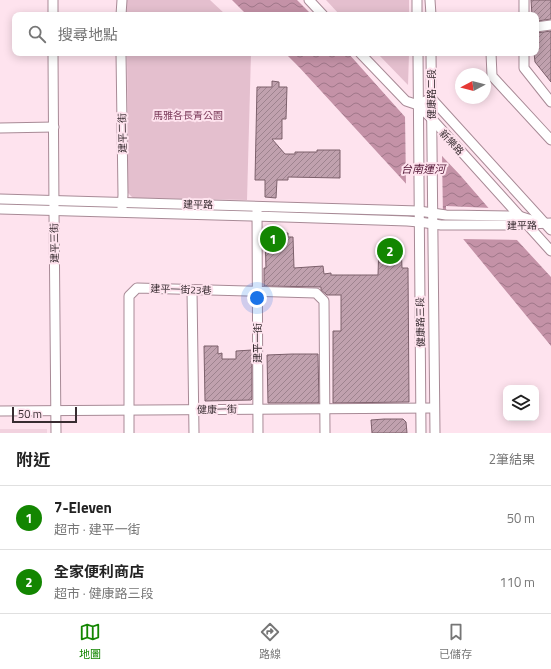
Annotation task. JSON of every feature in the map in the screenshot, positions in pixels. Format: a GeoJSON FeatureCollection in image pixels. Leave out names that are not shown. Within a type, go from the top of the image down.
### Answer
{"type":"FeatureCollection","features":[{"type":"Feature","properties":{"kind":"street"},"geometry":{"type":"LineString","coordinates":[[53,0],[53,12]]}},
{"type":"Feature","properties":{"kind":"street"},"geometry":{"type":"LineString","coordinates":[[122,0],[122,12]]}},
{"type":"Feature","properties":{"kind":"street"},"geometry":{"type":"LineString","coordinates":[[309,0],[320,12]]}},
{"type":"Feature","properties":{"kind":"street"},"geometry":{"type":"LineString","coordinates":[[417,0],[418,12]]}},
{"type":"Feature","properties":{"kind":"street"},"geometry":{"type":"LineString","coordinates":[[430,0],[431,12]]}},
{"type":"Feature","properties":{"kind":"street"},"geometry":{"type":"LineString","coordinates":[[524,0],[524,12]]}},
{"type":"Feature","properties":{"kind":"street"},"geometry":{"type":"LineString","coordinates":[[539,27],[551,25]]}},
{"type":"Feature","properties":{"kind":"street","name":"建平三街"},"geometry":{"type":"LineString","coordinates":[[53,56],[56,433]]}},
{"type":"Feature","properties":{"kind":"street","name":"建平二街"},"geometry":{"type":"LineString","coordinates":[[121,56],[122,213]]}},
{"type":"Feature","properties":{"kind":"street","name":"新樂路"},"geometry":{"type":"LineString","coordinates":[[363,56],[406,101],[418,105],[551,251]]}},
{"type":"Feature","properties":{"kind":"street","name":"健康路二段"},"geometry":{"type":"LineString","coordinates":[[418,56],[419,211]]}},
{"type":"Feature","properties":{"kind":"street","name":"健康路二段"},"geometry":{"type":"LineString","coordinates":[[431,56],[432,214]]}},
{"type":"Feature","properties":{"kind":"street"},"geometry":{"type":"LineString","coordinates":[[491,56],[492,76],[551,140]]}},
{"type":"Feature","properties":{"kind":"street"},"geometry":{"type":"LineString","coordinates":[[524,56],[524,68],[551,102]]}},
{"type":"Feature","properties":{"kind":"street"},"geometry":{"type":"LineString","coordinates":[[418,105],[431,98]]}},
{"type":"Feature","properties":{"kind":"street","name":"新樂路"},"geometry":{"type":"LineString","coordinates":[[431,98],[549,226]]}},
{"type":"Feature","properties":{"kind":"street"},"geometry":{"type":"LineString","coordinates":[[0,128],[54,127]]}},
{"type":"Feature","properties":{"kind":"street","name":"建平路"},"geometry":{"type":"LineString","coordinates":[[0,199],[419,211],[446,215],[501,215],[519,216],[549,226]]}},
{"type":"Feature","properties":{"kind":"street","name":"建平一街"},"geometry":{"type":"LineString","coordinates":[[258,206],[258,433]]}},
{"type":"Feature","properties":{"kind":"street","name":"建平路"},"geometry":{"type":"LineString","coordinates":[[0,209],[257,216],[419,222],[447,225],[549,226]]}},
{"type":"Feature","properties":{"kind":"street","name":"健康路三段"},"geometry":{"type":"LineString","coordinates":[[419,211],[421,433]]}},
{"type":"Feature","properties":{"kind":"street","name":"健康路三段"},"geometry":{"type":"LineString","coordinates":[[432,214],[435,433]]}},
{"type":"Feature","properties":{"kind":"street","name":"建平一街23巷"},"geometry":{"type":"LineString","coordinates":[[129,433],[129,296],[138,288],[316,293],[324,301],[325,409]]}},
{"type":"Feature","properties":{"kind":"street"},"geometry":{"type":"LineString","coordinates":[[192,290],[194,433]]}},
{"type":"Feature","properties":{"kind":"street","name":"健康一街"},"geometry":{"type":"LineString","coordinates":[[0,411],[434,408]]}},
{"type":"Feature","properties":{"kind":"street"},"geometry":{"type":"LineString","coordinates":[[325,409],[325,433]]}},
{"type":"Feature","properties":{"kind":"shaded area"},"geometry":{"type":"Polygon","coordinates":[[[0,429],[47,429],[47,433],[0,433],[0,429]]]}},
{"type":"Feature","properties":{"kind":"green space"},"geometry":{"type":"Polygon","coordinates":[[[126,0],[210,0],[223,12],[126,12],[126,0]]]}},
{"type":"Feature","properties":{"kind":"green space"},"geometry":{"type":"Polygon","coordinates":[[[326,0],[409,0],[409,12],[337,12],[326,0]]]}},
{"type":"Feature","properties":{"kind":"green space","name":"馬雅各長青公園"},"geometry":{"type":"Polygon","coordinates":[[[127,56],[251,56],[247,200],[133,198],[128,193],[127,56]]]}},
{"type":"Feature","properties":{"kind":"green space"},"geometry":{"type":"Polygon","coordinates":[[[380,56],[409,56],[408,85],[380,56]]]}},
{"type":"Feature","properties":{"kind":"water"},"geometry":{"type":"Polygon","coordinates":[[[232,0],[297,0],[309,12],[244,12],[232,0]]]}},
{"type":"Feature","properties":{"kind":"water","name":"台南運河"},"geometry":{"type":"Polygon","coordinates":[[[288,56],[351,56],[406,118],[460,175],[551,277],[551,346],[441,212],[410,188],[288,56]]]}},
{"type":"Feature","properties":{"kind":"pier"},"geometry":{"type":"Polygon","coordinates":[[[405,114],[442,154],[443,218],[406,187],[405,114]]]}},
{"type":"Feature","properties":{"kind":"pier"},"geometry":{"type":"Polygon","coordinates":[[[446,206],[491,208],[519,240],[460,239],[446,221],[446,206]]]}},
{"type":"Feature","properties":{"kind":"building"},"geometry":{"type":"Polygon","coordinates":[[[531,0],[551,0],[551,19],[539,21],[539,12],[532,12],[531,0]]]}},
{"type":"Feature","properties":{"kind":"building"},"geometry":{"type":"Polygon","coordinates":[[[551,31],[551,82],[535,62],[534,56],[539,56],[539,33],[551,31]]]}},
{"type":"Feature","properties":{"kind":"building"},"geometry":{"type":"Polygon","coordinates":[[[272,81],[279,82],[279,87],[287,87],[286,119],[282,119],[282,139],[272,139],[285,154],[295,154],[295,152],[317,152],[317,150],[340,150],[340,178],[288,177],[288,180],[277,180],[276,198],[265,197],[265,180],[255,180],[257,87],[272,87],[272,81]]]}},
{"type":"Feature","properties":{"kind":"building"},"geometry":{"type":"Polygon","coordinates":[[[265,233],[288,233],[288,237],[293,237],[294,268],[323,266],[324,274],[331,273],[331,275],[378,275],[379,244],[401,243],[402,268],[408,268],[409,402],[333,403],[333,331],[341,331],[341,295],[327,295],[321,290],[321,287],[264,286],[264,268],[266,268],[265,233]]]}},
{"type":"Feature","properties":{"kind":"building"},"geometry":{"type":"Polygon","coordinates":[[[204,346],[218,346],[218,354],[222,353],[222,359],[236,359],[236,351],[252,350],[251,400],[205,401],[204,346]]]}},
{"type":"Feature","properties":{"kind":"building"},"geometry":{"type":"Polygon","coordinates":[[[318,354],[319,403],[268,403],[267,355],[318,354]]]}},
{"type":"Feature","properties":{"kind":"building"},"geometry":{"type":"Polygon","coordinates":[[[403,419],[406,422],[407,433],[372,433],[371,420],[403,419]]]}},
{"type":"Feature","properties":{"kind":"place","name":"7-Eleven"},"geometry":{"type":"Point","coordinates":[273,239]}},
{"type":"Feature","properties":{"kind":"place","name":"全家便利商店"},"geometry":{"type":"Point","coordinates":[390,251]}}]}
